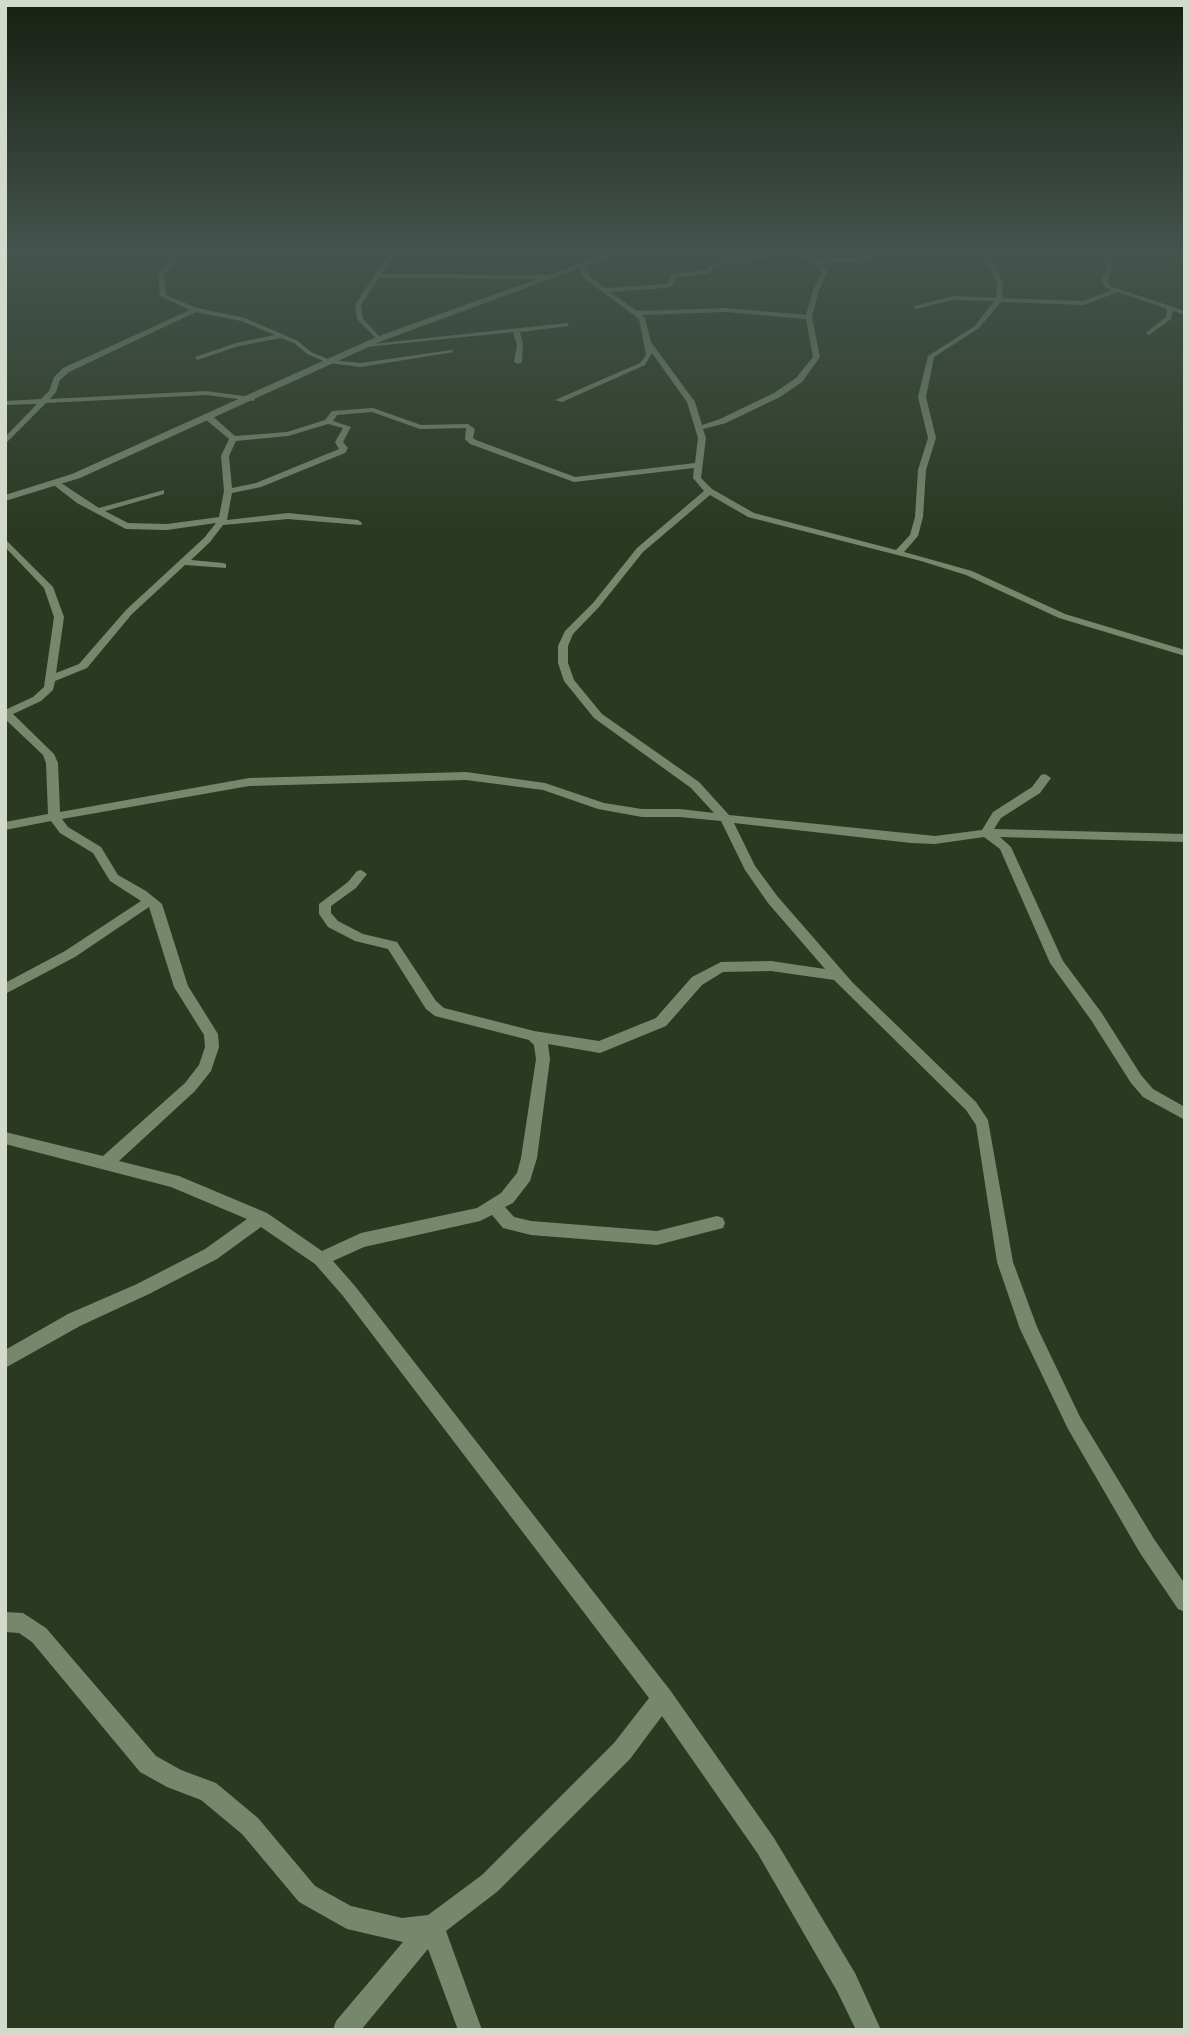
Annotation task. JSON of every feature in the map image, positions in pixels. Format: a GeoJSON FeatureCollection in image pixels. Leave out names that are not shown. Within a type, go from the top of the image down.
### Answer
{"type":"FeatureCollection","features":[{"type":"Feature","properties":{"kind":"main road"},"geometry":{"type":"LineString","coordinates":[[5,498],[55,482],[251,399],[358,349]]}},
{"type":"Feature","properties":{"kind":"street"},"geometry":{"type":"LineString","coordinates":[[5,442],[52,392],[57,379],[75,364],[108,349]]}},
{"type":"Feature","properties":{"kind":"street"},"geometry":{"type":"LineString","coordinates":[[197,358],[223,349]]}},
{"type":"Feature","properties":{"kind":"street"},"geometry":{"type":"LineString","coordinates":[[306,349],[330,362],[361,365],[451,352]]}},
{"type":"Feature","properties":{"kind":"street"},"geometry":{"type":"LineString","coordinates":[[518,362],[520,349]]}},
{"type":"Feature","properties":{"kind":"street"},"geometry":{"type":"LineString","coordinates":[[559,400],[643,364],[649,355],[649,349]]}},
{"type":"Feature","properties":{"kind":"street"},"geometry":{"type":"LineString","coordinates":[[654,349],[687,393],[701,428],[697,478],[709,491],[751,514],[776,523],[899,552],[969,573],[1062,616],[1185,653]]}},
{"type":"Feature","properties":{"kind":"street"},"geometry":{"type":"LineString","coordinates":[[701,428],[756,406],[799,380],[817,357],[815,349]]}},
{"type":"Feature","properties":{"kind":"street"},"geometry":{"type":"LineString","coordinates":[[899,552],[914,536],[919,517],[924,460],[932,438],[922,397],[931,356],[942,349]]}},
{"type":"Feature","properties":{"kind":"street"},"geometry":{"type":"LineString","coordinates":[[5,403],[206,393],[251,399]]}},
{"type":"Feature","properties":{"kind":"street"},"geometry":{"type":"LineString","coordinates":[[328,422],[335,413],[373,411],[419,427],[468,426],[471,429],[469,439],[473,442],[574,480],[698,465]]}},
{"type":"Feature","properties":{"kind":"street"},"geometry":{"type":"LineString","coordinates":[[207,416],[233,439],[288,434],[328,422],[347,427],[339,442],[344,448],[342,452],[258,485],[228,491]]}},
{"type":"Feature","properties":{"kind":"street"},"geometry":{"type":"LineString","coordinates":[[51,679],[83,666],[129,612],[185,562],[221,521],[228,491],[225,456],[233,439]]}},
{"type":"Feature","properties":{"kind":"street"},"geometry":{"type":"LineString","coordinates":[[55,482],[97,511],[126,526],[141,528],[288,516],[358,523]]}},
{"type":"Feature","properties":{"kind":"street"},"geometry":{"type":"LineString","coordinates":[[709,491],[625,566],[609,590],[569,633],[563,646],[563,663],[569,681],[598,716],[684,775],[726,819],[749,867],[773,900],[839,976],[971,1106],[983,1124],[1005,1262],[1029,1329],[1074,1423],[1147,1546],[1185,1602]]}},
{"type":"Feature","properties":{"kind":"street"},"geometry":{"type":"LineString","coordinates":[[97,511],[161,492]]}},
{"type":"Feature","properties":{"kind":"street"},"geometry":{"type":"LineString","coordinates":[[5,541],[48,587],[59,617],[49,688],[37,698],[5,714],[48,754],[52,763],[54,817],[64,830],[97,850],[114,878],[157,908],[181,987],[206,1023],[212,1047],[206,1067],[190,1087],[107,1163]]}},
{"type":"Feature","properties":{"kind":"street"},"geometry":{"type":"LineString","coordinates":[[185,562],[223,566]]}},
{"type":"Feature","properties":{"kind":"street"},"geometry":{"type":"LineString","coordinates":[[5,826],[249,782],[466,776],[545,787],[621,810],[925,839],[986,833],[1185,838]]}},
{"type":"Feature","properties":{"kind":"street"},"geometry":{"type":"LineString","coordinates":[[986,833],[997,815],[1036,790],[1045,778]]}},
{"type":"Feature","properties":{"kind":"street"},"geometry":{"type":"LineString","coordinates":[[986,833],[1005,847],[1057,962],[1096,1016],[1136,1079],[1148,1093],[1185,1114]]}},
{"type":"Feature","properties":{"kind":"street"},"geometry":{"type":"LineString","coordinates":[[361,874],[352,885],[326,904],[325,914],[333,924],[360,938],[392,945],[431,1004],[440,1012],[534,1036],[600,1047],[661,1022],[696,981],[721,967],[771,966],[839,976]]}},
{"type":"Feature","properties":{"kind":"street"},"geometry":{"type":"LineString","coordinates":[[5,989],[70,954],[150,901]]}},
{"type":"Feature","properties":{"kind":"street"},"geometry":{"type":"LineString","coordinates":[[321,1259],[361,1240],[480,1214],[495,1207],[519,1185],[529,1158],[543,1059],[541,1044],[534,1036]]}},
{"type":"Feature","properties":{"kind":"street"},"geometry":{"type":"LineString","coordinates":[[5,1138],[173,1181],[261,1218],[321,1259],[349,1291],[662,1698],[765,1846],[846,1982],[869,2030]]}},
{"type":"Feature","properties":{"kind":"street"},"geometry":{"type":"LineString","coordinates":[[495,1207],[509,1223],[531,1228],[657,1238],[717,1223]]}},
{"type":"Feature","properties":{"kind":"street"},"geometry":{"type":"LineString","coordinates":[[5,1360],[74,1320],[211,1254],[261,1218]]}},
{"type":"Feature","properties":{"kind":"street"},"geometry":{"type":"LineString","coordinates":[[5,1622],[23,1623],[39,1635],[148,1764],[176,1779],[208,1791],[250,1826],[307,1894],[347,1917],[402,1930],[432,1926]]}},
{"type":"Feature","properties":{"kind":"street"},"geometry":{"type":"LineString","coordinates":[[345,2030],[432,1926],[490,1883],[622,1751],[662,1698]]}},
{"type":"Feature","properties":{"kind":"street"},"geometry":{"type":"LineString","coordinates":[[432,1926],[470,2030]]}}]}
